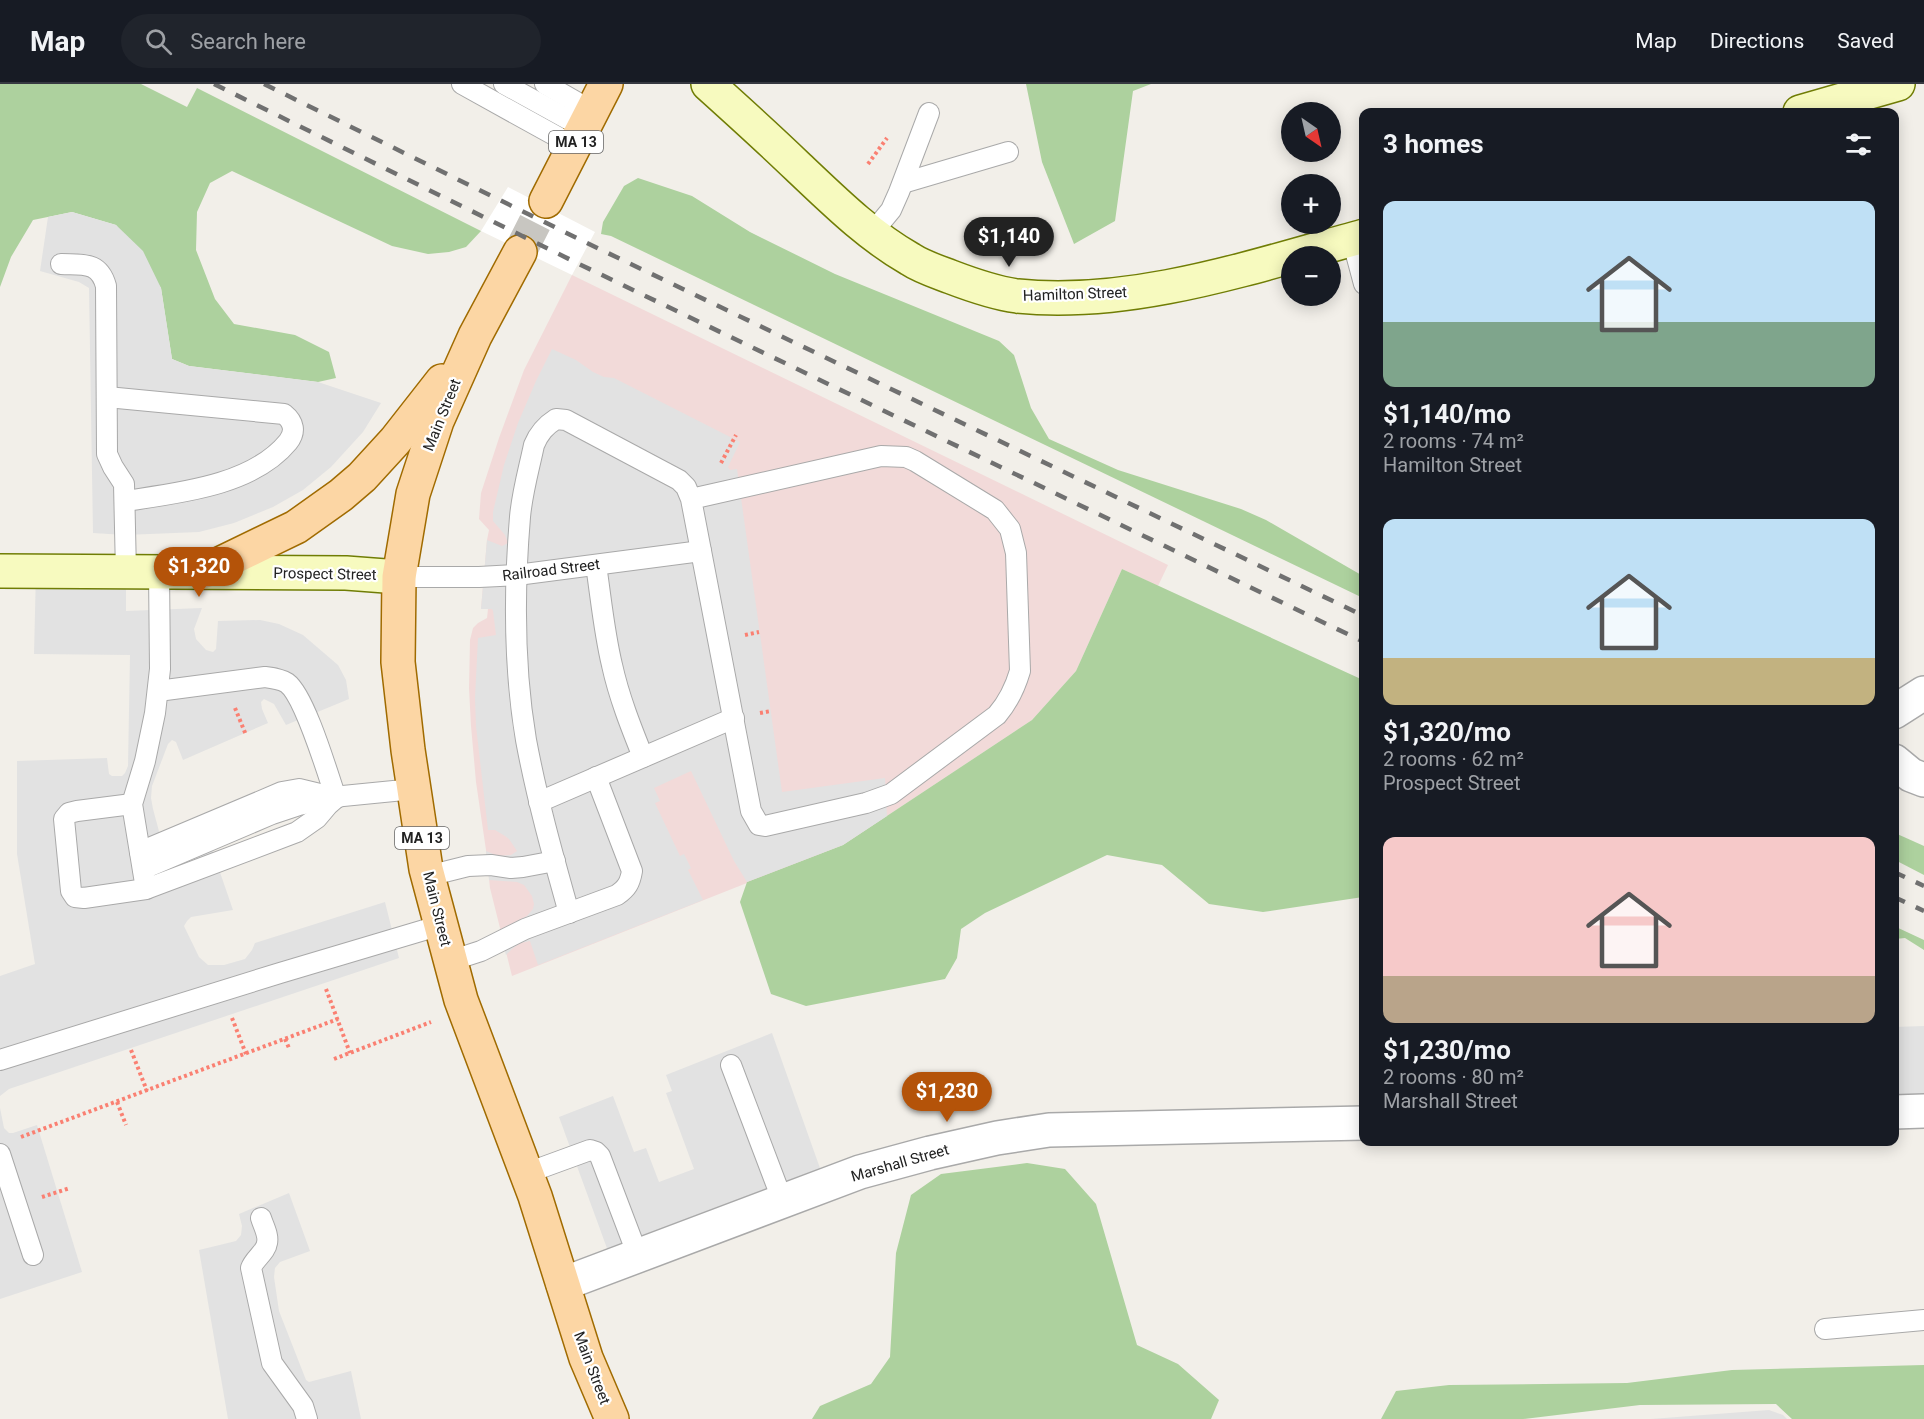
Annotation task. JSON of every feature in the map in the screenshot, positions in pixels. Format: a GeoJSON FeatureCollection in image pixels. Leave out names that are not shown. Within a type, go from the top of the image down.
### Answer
{"type":"FeatureCollection","features":[{"type":"Feature","properties":{"kind":"main road","name":"Hamilton Street"},"geometry":{"type":"LineString","coordinates":[[708,84],[845,211],[911,260],[977,287],[1015,296],[1056,298],[1135,292],[1271,262],[1358,237]]}},
{"type":"Feature","properties":{"kind":"main road"},"geometry":{"type":"LineString","coordinates":[[1814,108],[1898,84]]}},
{"type":"Feature","properties":{"kind":"main road","name":"MA 13"},"geometry":{"type":"LineString","coordinates":[[546,201],[589,117]]}},
{"type":"Feature","properties":{"kind":"main road","name":"Main Street"},"geometry":{"type":"LineString","coordinates":[[520,252],[475,336],[437,421],[412,494],[399,577],[398,662],[428,876],[460,1000],[527,1173],[586,1358],[612,1419]]}},
{"type":"Feature","properties":{"kind":"main road"},"geometry":{"type":"LineString","coordinates":[[203,572],[296,528],[362,477],[424,404],[475,336]]}},
{"type":"Feature","properties":{"kind":"main road","name":"Prospect Street"},"geometry":{"type":"LineString","coordinates":[[0,571],[346,573],[399,577]]}},
{"type":"Feature","properties":{"kind":"street"},"geometry":{"type":"LineString","coordinates":[[1899,708],[1924,693]]}},
{"type":"Feature","properties":{"kind":"street"},"geometry":{"type":"LineString","coordinates":[[1899,765],[1911,776],[1924,780]]}},
{"type":"Feature","properties":{"kind":"street"},"geometry":{"type":"LineString","coordinates":[[1899,1112],[1924,1111]]}},
{"type":"Feature","properties":{"kind":"street","name":"Marshall Street"},"geometry":{"type":"LineString","coordinates":[[563,1284],[860,1172],[997,1137],[1049,1130],[1359,1123]]}},
{"type":"Feature","properties":{"kind":"lane"},"geometry":{"type":"LineString","coordinates":[[462,84],[529,122],[589,117]]}},
{"type":"Feature","properties":{"kind":"lane"},"geometry":{"type":"LineString","coordinates":[[504,84],[539,103],[589,117]]}},
{"type":"Feature","properties":{"kind":"lane"},"geometry":{"type":"LineString","coordinates":[[529,122],[547,85],[589,117]]}},
{"type":"Feature","properties":{"kind":"lane"},"geometry":{"type":"LineString","coordinates":[[872,233],[891,210],[929,113]]}},
{"type":"Feature","properties":{"kind":"lane"},"geometry":{"type":"LineString","coordinates":[[903,183],[1008,152]]}},
{"type":"Feature","properties":{"kind":"lane"},"geometry":{"type":"LineString","coordinates":[[61,264],[92,266],[99,270],[106,286],[107,453],[112,467],[124,484],[126,572]]}},
{"type":"Feature","properties":{"kind":"lane"},"geometry":{"type":"LineString","coordinates":[[107,397],[284,414],[293,426],[292,437],[279,453],[260,466],[232,479],[177,493],[125,501]]}},
{"type":"Feature","properties":{"kind":"lane"},"geometry":{"type":"LineString","coordinates":[[569,913],[539,802],[526,740],[517,645],[520,515],[534,445],[546,425],[556,418],[566,420],[679,480],[686,487],[691,499],[751,811],[759,825],[765,826],[866,803],[891,794],[998,715],[1015,688],[1020,671],[1014,542],[1010,529],[995,510],[906,457],[881,456],[691,499]]}},
{"type":"Feature","properties":{"kind":"lane","name":"Railroad Street"},"geometry":{"type":"LineString","coordinates":[[399,577],[518,575],[701,550]]}},
{"type":"Feature","properties":{"kind":"lane"},"geometry":{"type":"LineString","coordinates":[[596,565],[604,630],[612,666],[622,704],[643,757]]}},
{"type":"Feature","properties":{"kind":"lane"},"geometry":{"type":"LineString","coordinates":[[146,889],[132,804],[145,761],[158,691],[160,669],[159,572]]}},
{"type":"Feature","properties":{"kind":"lane"},"geometry":{"type":"LineString","coordinates":[[158,691],[266,677],[277,678],[288,683],[303,706],[336,798]]}},
{"type":"Feature","properties":{"kind":"lane"},"geometry":{"type":"LineString","coordinates":[[539,802],[734,718]]}},
{"type":"Feature","properties":{"kind":"lane"},"geometry":{"type":"LineString","coordinates":[[450,961],[481,951],[525,929],[618,895],[627,888],[632,871],[596,777]]}},
{"type":"Feature","properties":{"kind":"lane"},"geometry":{"type":"LineString","coordinates":[[142,860],[282,792],[299,789],[336,798]]}},
{"type":"Feature","properties":{"kind":"lane"},"geometry":{"type":"LineString","coordinates":[[132,804],[77,811],[69,813],[64,819],[71,891],[75,897],[84,898],[146,889],[297,832],[309,825],[336,798],[414,789]]}},
{"type":"Feature","properties":{"kind":"lane"},"geometry":{"type":"LineString","coordinates":[[428,876],[468,866],[491,865],[511,868],[555,861]]}},
{"type":"Feature","properties":{"kind":"lane"},"geometry":{"type":"LineString","coordinates":[[0,1060],[441,925]]}},
{"type":"Feature","properties":{"kind":"lane"},"geometry":{"type":"LineString","coordinates":[[731,1065],[783,1202]]}},
{"type":"Feature","properties":{"kind":"lane"},"geometry":{"type":"LineString","coordinates":[[527,1173],[590,1150],[596,1152],[600,1156],[638,1256]]}},
{"type":"Feature","properties":{"kind":"lane"},"geometry":{"type":"LineString","coordinates":[[0,1154],[33,1255]]}},
{"type":"Feature","properties":{"kind":"lane"},"geometry":{"type":"LineString","coordinates":[[261,1218],[267,1244],[253,1261],[251,1268],[266,1342],[272,1363],[303,1406],[307,1419]]}},
{"type":"Feature","properties":{"kind":"lane"},"geometry":{"type":"LineString","coordinates":[[1825,1329],[1924,1320]]}},
{"type":"Feature","properties":{"kind":"path"},"geometry":{"type":"LineString","coordinates":[[317,962],[350,1053]]}},
{"type":"Feature","properties":{"kind":"path"},"geometry":{"type":"LineString","coordinates":[[223,991],[246,1054]]}},
{"type":"Feature","properties":{"kind":"path"},"geometry":{"type":"LineString","coordinates":[[19,1138],[338,1019]]}},
{"type":"Feature","properties":{"kind":"path"},"geometry":{"type":"LineString","coordinates":[[121,1022],[147,1091]]}},
{"type":"Feature","properties":{"kind":"path"},"geometry":{"type":"LineString","coordinates":[[334,1059],[432,1022]]}},
{"type":"Feature","properties":{"kind":"path"},"geometry":{"type":"LineString","coordinates":[[285,1039],[289,1048]]}},
{"type":"Feature","properties":{"kind":"path"},"geometry":{"type":"LineString","coordinates":[[174,1080],[178,1088]]}},
{"type":"Feature","properties":{"kind":"path"},"geometry":{"type":"LineString","coordinates":[[117,1102],[126,1125]]}},
{"type":"Feature","properties":{"kind":"shaded area"},"geometry":{"type":"Polygon","coordinates":[[[72,212],[116,225],[143,251],[161,288],[172,359],[189,366],[318,382],[381,403],[363,432],[331,467],[303,490],[273,507],[234,523],[199,532],[125,535],[93,533],[89,288],[79,282],[40,271],[48,217],[72,212]]]}},
{"type":"Feature","properties":{"kind":"shaded area"},"geometry":{"type":"Polygon","coordinates":[[[572,275],[1168,565],[1158,586],[1122,569],[1076,671],[1032,720],[843,845],[512,976],[490,888],[471,726],[470,640],[473,628],[487,618],[488,609],[481,609],[489,530],[479,519],[481,493],[524,370],[572,275]]]}},
{"type":"Feature","properties":{"kind":"shaded area"},"geometry":{"type":"Polygon","coordinates":[[[552,349],[576,360],[593,372],[614,378],[740,442],[728,467],[730,470],[737,469],[782,792],[885,778],[887,816],[843,845],[747,882],[734,861],[691,771],[654,788],[660,801],[655,803],[680,856],[684,854],[691,868],[688,870],[703,900],[538,965],[530,941],[520,943],[506,955],[499,930],[527,916],[534,904],[532,896],[524,885],[517,882],[489,880],[486,851],[498,856],[511,855],[517,851],[505,836],[495,830],[488,830],[475,698],[478,638],[496,635],[492,609],[481,609],[487,540],[502,546],[508,543],[505,535],[493,521],[493,512],[504,465],[518,423],[552,349]]]}},
{"type":"Feature","properties":{"kind":"shaded area"},"geometry":{"type":"Polygon","coordinates":[[[36,571],[126,572],[126,611],[202,608],[194,629],[196,639],[206,650],[213,652],[216,649],[218,621],[260,620],[279,624],[303,635],[338,665],[346,680],[349,699],[286,725],[274,704],[264,699],[261,702],[262,709],[268,723],[183,760],[176,742],[172,740],[168,744],[152,786],[153,809],[160,835],[204,826],[233,910],[191,917],[184,926],[199,957],[208,965],[224,965],[245,959],[255,943],[385,902],[399,958],[9,1089],[0,1096],[0,976],[35,964],[17,854],[17,761],[107,758],[109,774],[112,776],[122,776],[128,766],[130,655],[34,654],[36,571]]]}},
{"type":"Feature","properties":{"kind":"shaded area"},"geometry":{"type":"Polygon","coordinates":[[[1924,1026],[1924,1111],[1899,1112],[1899,1027],[1924,1026]]]}},
{"type":"Feature","properties":{"kind":"shaded area"},"geometry":{"type":"Polygon","coordinates":[[[772,1033],[821,1171],[608,1251],[559,1117],[613,1096],[634,1152],[646,1148],[659,1182],[694,1169],[666,1093],[672,1091],[666,1075],[772,1033]]]}},
{"type":"Feature","properties":{"kind":"shaded area"},"geometry":{"type":"Polygon","coordinates":[[[0,1108],[4,1128],[9,1133],[37,1125],[82,1272],[0,1299],[0,1108]]]}},
{"type":"Feature","properties":{"kind":"shaded area"},"geometry":{"type":"Polygon","coordinates":[[[289,1193],[310,1251],[280,1262],[275,1268],[274,1277],[279,1311],[306,1380],[309,1382],[351,1371],[361,1419],[228,1419],[199,1250],[236,1241],[241,1235],[242,1226],[239,1214],[289,1193]]]}},
{"type":"Feature","properties":{"kind":"shaded area"},"geometry":{"type":"Polygon","coordinates":[[[1769,1410],[1787,1419],[1651,1419],[1769,1410]]]}},
{"type":"Feature","properties":{"kind":"green space"},"geometry":{"type":"Polygon","coordinates":[[[0,84],[141,84],[187,107],[197,88],[481,231],[466,247],[449,252],[428,254],[392,246],[232,171],[210,183],[197,212],[196,250],[215,299],[234,324],[295,335],[329,352],[336,378],[318,382],[189,366],[172,359],[161,288],[116,225],[72,212],[33,220],[11,257],[0,287],[0,84]]]}},
{"type":"Feature","properties":{"kind":"green space"},"geometry":{"type":"Polygon","coordinates":[[[1026,84],[1151,84],[1133,91],[1115,221],[1074,244],[1042,162],[1026,84]]]}},
{"type":"Feature","properties":{"kind":"green space"},"geometry":{"type":"Polygon","coordinates":[[[638,178],[692,196],[750,232],[835,274],[999,341],[1014,355],[1031,408],[1049,439],[1118,470],[1241,509],[1266,520],[1359,574],[1359,596],[611,236],[601,234],[603,222],[624,186],[638,178]]]}},
{"type":"Feature","properties":{"kind":"green space"},"geometry":{"type":"Polygon","coordinates":[[[1122,569],[1359,678],[1359,898],[1263,912],[1209,904],[1162,865],[1107,855],[985,913],[961,929],[957,958],[945,979],[806,1006],[771,994],[740,902],[747,882],[843,845],[1032,720],[1076,671],[1122,569]]]}},
{"type":"Feature","properties":{"kind":"green space"},"geometry":{"type":"Polygon","coordinates":[[[1899,835],[1924,846],[1924,875],[1899,862],[1899,835]]]}},
{"type":"Feature","properties":{"kind":"green space"},"geometry":{"type":"Polygon","coordinates":[[[1899,928],[1924,940],[1924,950],[1905,938],[1899,939],[1899,928]]]}},
{"type":"Feature","properties":{"kind":"green space"},"geometry":{"type":"Polygon","coordinates":[[[1027,1163],[1065,1169],[1096,1204],[1137,1345],[1178,1364],[1219,1400],[1211,1419],[812,1419],[820,1406],[871,1384],[890,1357],[896,1253],[911,1195],[941,1174],[1027,1163]]]}},
{"type":"Feature","properties":{"kind":"green space"},"geometry":{"type":"Polygon","coordinates":[[[1924,1365],[1924,1419],[1792,1419],[1776,1404],[1640,1405],[1523,1419],[1381,1419],[1396,1391],[1449,1385],[1627,1383],[1732,1370],[1924,1365]]]}},
{"type":"Feature","properties":{"kind":"pier"},"geometry":{"type":"Polygon","coordinates":[[[508,187],[595,232],[572,275],[481,231],[508,187]]]}},
{"type":"Feature","properties":{"kind":"tunnel"},"geometry":{"type":"LineString","coordinates":[[520,252],[546,201]]}},
{"type":"Feature","properties":{"kind":"railway"},"geometry":{"type":"LineString","coordinates":[[214,84],[577,263],[1359,640]]}},
{"type":"Feature","properties":{"kind":"railway"},"geometry":{"type":"LineString","coordinates":[[264,84],[587,243],[1359,614]]}},
{"type":"Feature","properties":{"kind":"railway"},"geometry":{"type":"LineString","coordinates":[[1899,874],[1924,886]]}},
{"type":"Feature","properties":{"kind":"railway"},"geometry":{"type":"LineString","coordinates":[[1899,899],[1924,911]]}}]}
